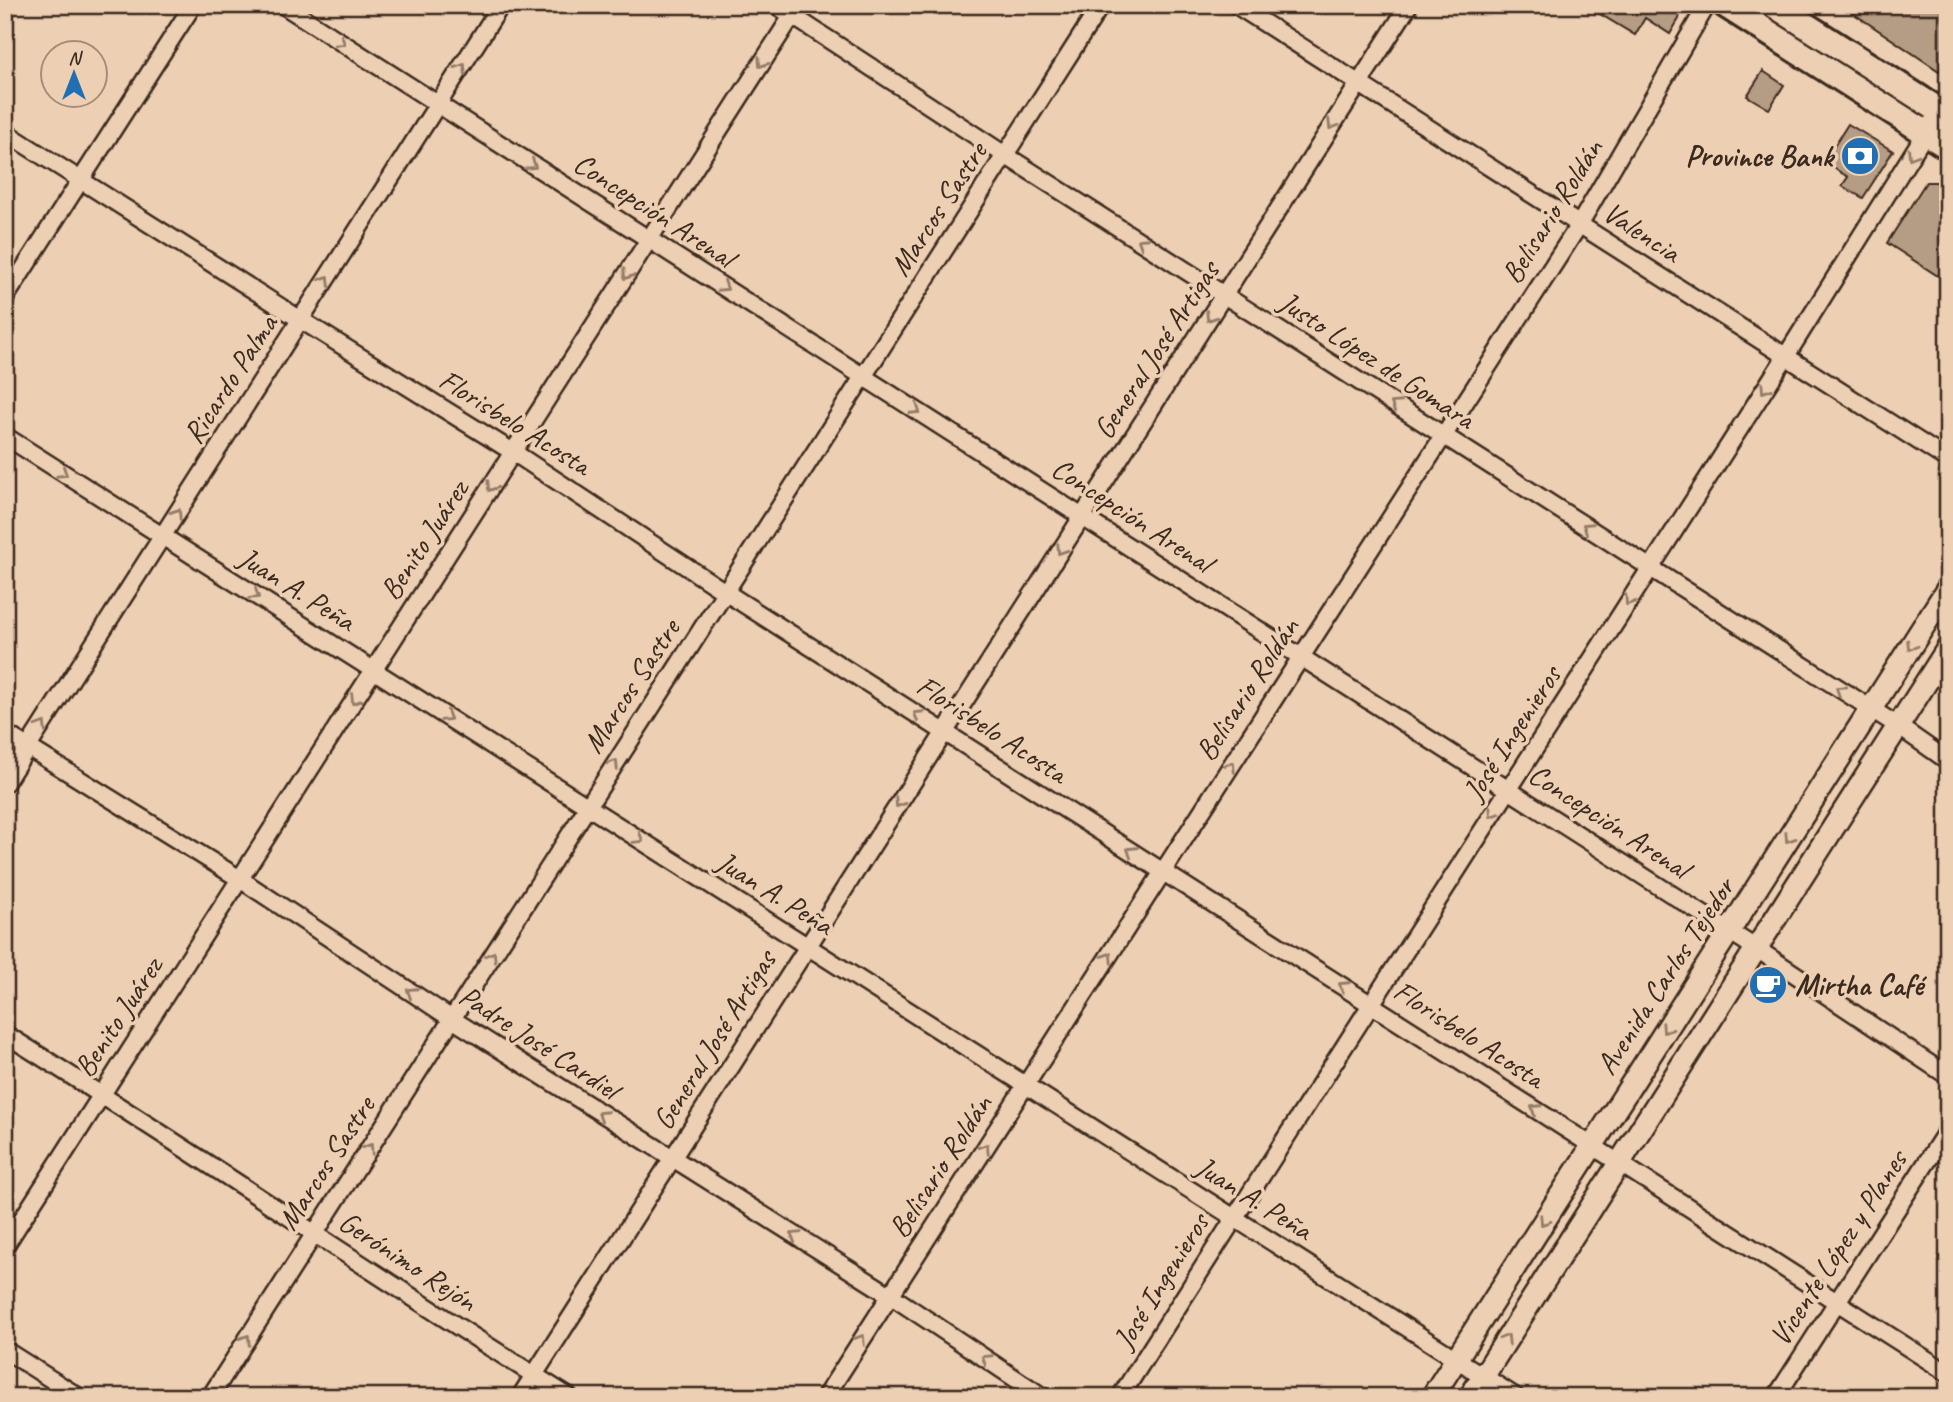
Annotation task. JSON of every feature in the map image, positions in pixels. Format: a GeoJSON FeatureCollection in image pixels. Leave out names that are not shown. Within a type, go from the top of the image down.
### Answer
{"type":"FeatureCollection","features":[{"type":"Feature","properties":{"kind":"main road"},"geometry":{"type":"LineString","coordinates":[[1726,5],[1948,147]]}},
{"type":"Feature","properties":{"kind":"main road"},"geometry":{"type":"LineString","coordinates":[[1774,5],[1945,108]]}},
{"type":"Feature","properties":{"kind":"main road","name":"Avenida Carlos Tejedor"},"geometry":{"type":"LineString","coordinates":[[1432,1397],[1948,588]]}},
{"type":"Feature","properties":{"kind":"main road","name":"Avenida Carlos Tejedor"},"geometry":{"type":"LineString","coordinates":[[1470,1397],[1948,648]]}},
{"type":"Feature","properties":{"kind":"street"},"geometry":{"type":"LineString","coordinates":[[5,298],[193,5]]}},
{"type":"Feature","properties":{"kind":"street","name":"Concepción Arenal"},"geometry":{"type":"LineString","coordinates":[[283,5],[1757,948],[1948,1076]]}},
{"type":"Feature","properties":{"kind":"street","name":"Ricardo Palma"},"geometry":{"type":"LineString","coordinates":[[5,783],[501,5]]}},
{"type":"Feature","properties":{"kind":"street","name":"Justo López de Gomara"},"geometry":{"type":"LineString","coordinates":[[776,5],[796,10],[1005,155],[1898,726],[1948,761]]}},
{"type":"Feature","properties":{"kind":"street","name":"Marcos Sastre"},"geometry":{"type":"LineString","coordinates":[[209,1397],[1101,5]]}},
{"type":"Feature","properties":{"kind":"street","name":"Valencia"},"geometry":{"type":"LineString","coordinates":[[1236,5],[1948,460]]}},
{"type":"Feature","properties":{"kind":"street","name":"General José Artigas"},"geometry":{"type":"LineString","coordinates":[[520,1397],[1409,5]]}},
{"type":"Feature","properties":{"kind":"street","name":"Belisario Roldán"},"geometry":{"type":"LineString","coordinates":[[825,1397],[1579,225],[1707,5]]}},
{"type":"Feature","properties":{"kind":"street","name":"Benito Juárez"},"geometry":{"type":"LineString","coordinates":[[5,1246],[796,10]]}},
{"type":"Feature","properties":{"kind":"street","name":"José Ingenieros"},"geometry":{"type":"LineString","coordinates":[[1120,1397],[1926,133],[1945,108]]}},
{"type":"Feature","properties":{"kind":"street","name":"Florisbelo Acosta"},"geometry":{"type":"LineString","coordinates":[[5,132],[513,452],[725,592],[1948,1373]]}},
{"type":"Feature","properties":{"kind":"street","name":"Juan A. Peña"},"geometry":{"type":"LineString","coordinates":[[5,436],[1516,1397]]}},
{"type":"Feature","properties":{"kind":"street","name":"Padre José Cardiel"},"geometry":{"type":"LineString","coordinates":[[5,733],[240,879],[452,1019],[890,1296],[1043,1397]]}},
{"type":"Feature","properties":{"kind":"street","name":"Gerónimo Rejón"},"geometry":{"type":"LineString","coordinates":[[5,1034],[569,1397]]}},
{"type":"Feature","properties":{"kind":"street","name":"Vicente López y Planes"},"geometry":{"type":"LineString","coordinates":[[1776,1397],[1948,1129]]}},
{"type":"Feature","properties":{"kind":"street"},"geometry":{"type":"LineString","coordinates":[[5,1350],[79,1397]]}},
{"type":"Feature","properties":{"kind":"building"},"geometry":{"type":"Polygon","coordinates":[[[1585,5],[1669,5],[1680,12],[1670,34],[1645,18],[1635,35],[1585,5]]]}},
{"type":"Feature","properties":{"kind":"building"},"geometry":{"type":"Polygon","coordinates":[[[1841,5],[1948,5],[1948,58],[1939,71],[1841,5]]]}},
{"type":"Feature","properties":{"kind":"building"},"geometry":{"type":"Polygon","coordinates":[[[1763,71],[1784,85],[1769,109],[1747,96],[1763,71]]]}},
{"type":"Feature","properties":{"kind":"building"},"geometry":{"type":"Polygon","coordinates":[[[1848,124],[1893,151],[1863,198],[1842,186],[1848,177],[1824,162],[1848,124]]]}},
{"type":"Feature","properties":{"kind":"building"},"geometry":{"type":"Polygon","coordinates":[[[1926,182],[1939,182],[1948,187],[1948,260],[1938,276],[1887,243],[1926,182]]]}},
{"type":"Feature","properties":{"kind":"place","name":"Province Bank"},"geometry":{"type":"Point","coordinates":[1860,156]}},
{"type":"Feature","properties":{"kind":"place","name":"Mirtha Café"},"geometry":{"type":"Point","coordinates":[1768,985]}}]}
